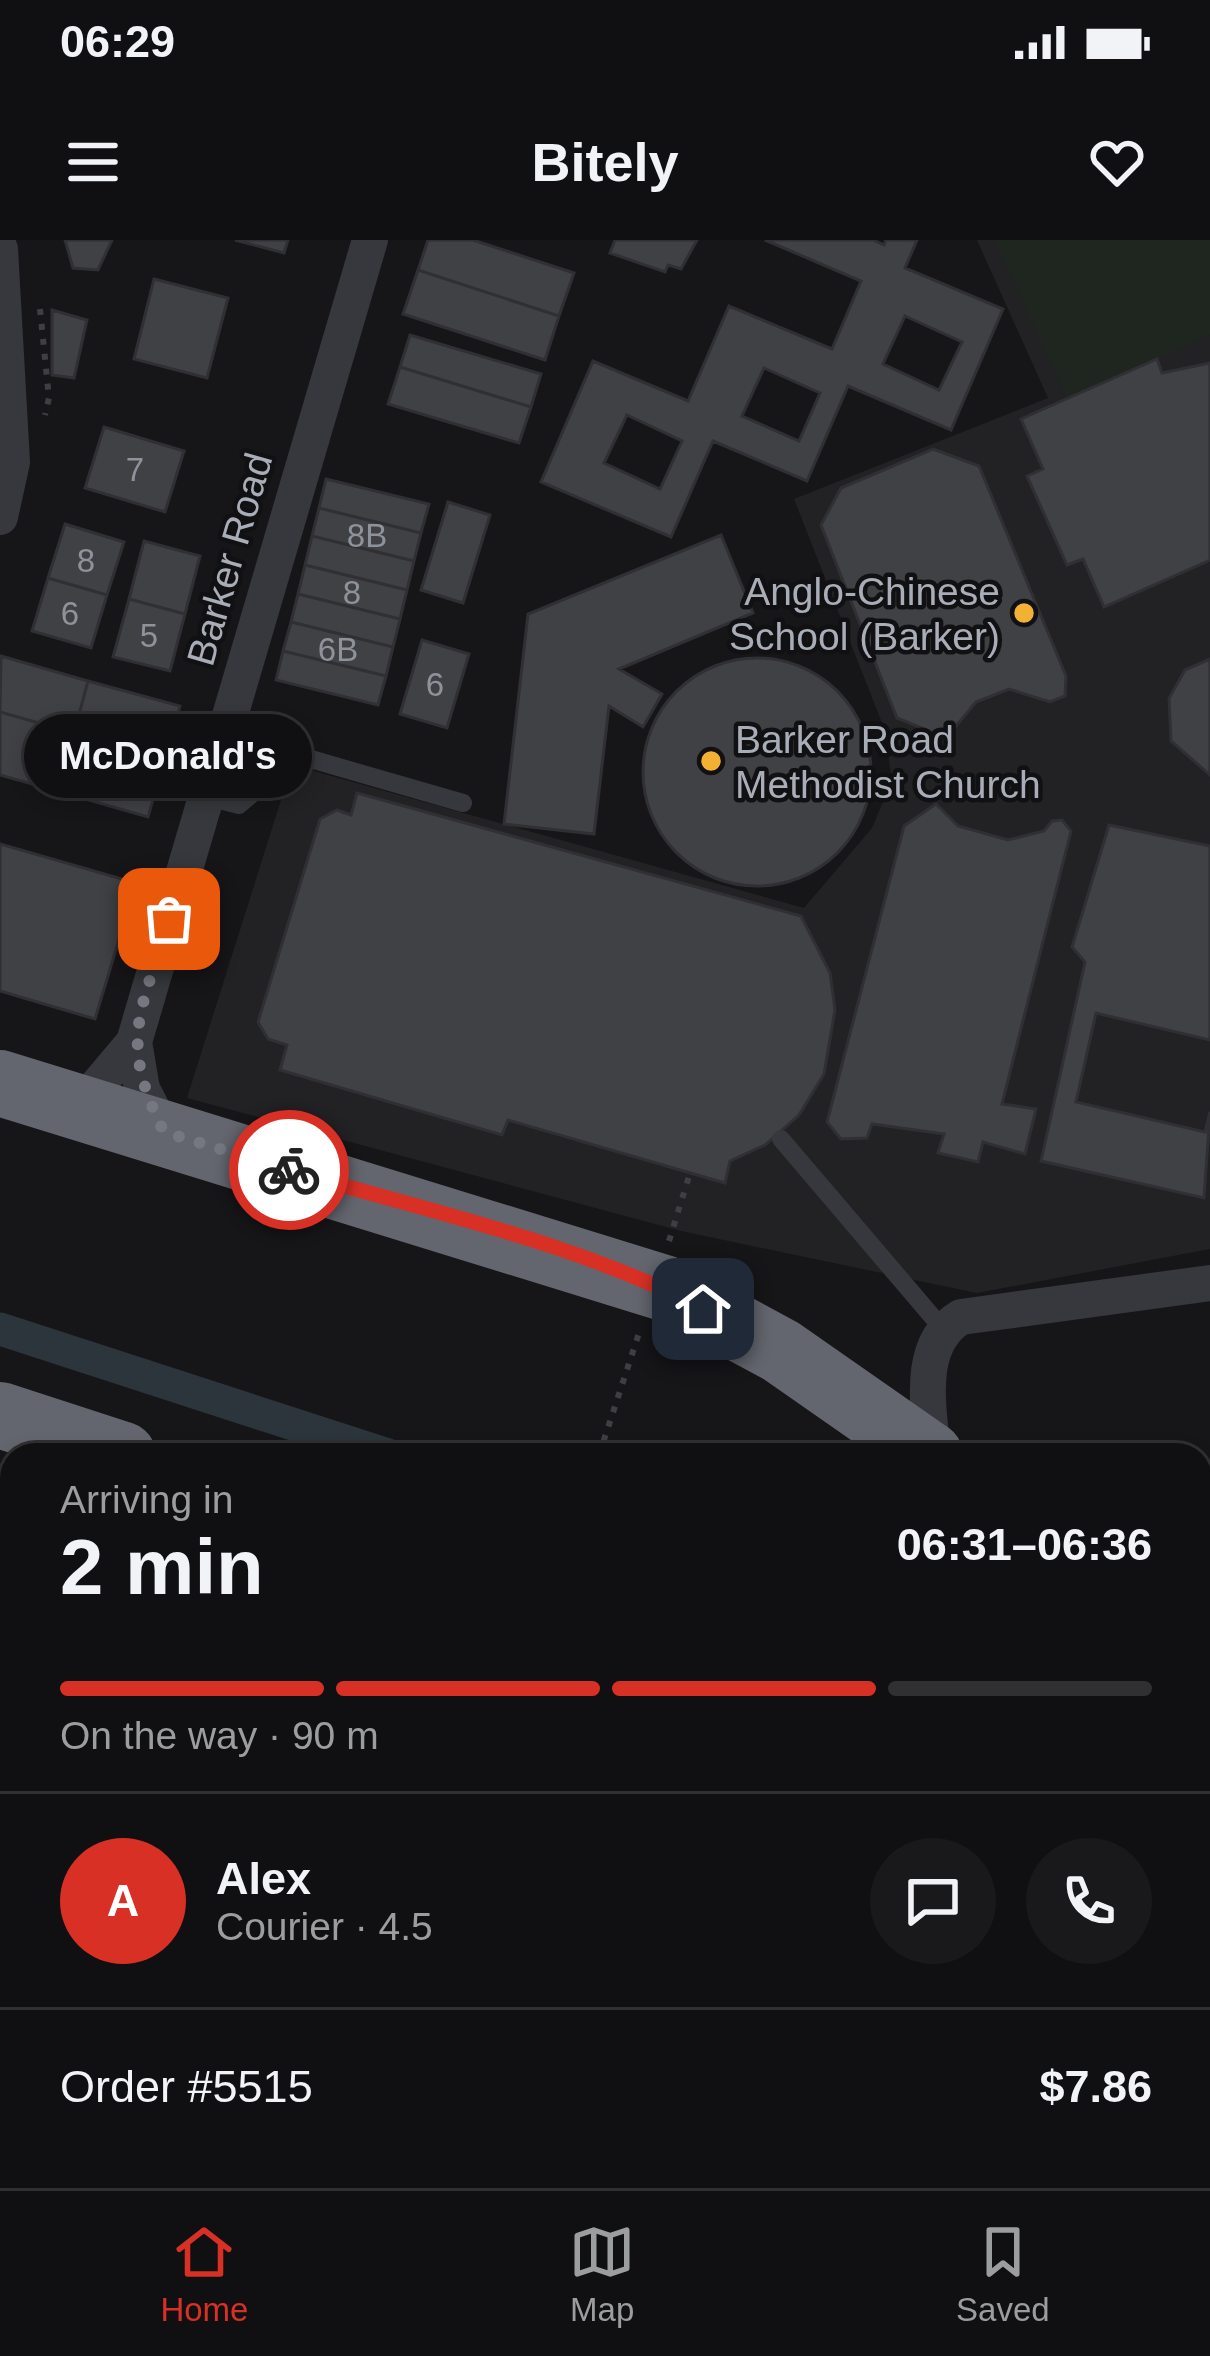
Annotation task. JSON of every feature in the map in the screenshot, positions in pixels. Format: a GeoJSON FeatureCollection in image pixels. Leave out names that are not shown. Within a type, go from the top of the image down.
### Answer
{"type":"FeatureCollection","features":[{"type":"Feature","properties":{"kind":"highway"},"geometry":{"type":"LineString","coordinates":[[0,1083],[664,1288],[781,1351],[909,1443]]}},
{"type":"Feature","properties":{"kind":"highway"},"geometry":{"type":"LineString","coordinates":[[0,1414],[87,1443]]}},
{"type":"Feature","properties":{"kind":"street","name":"Barker Road"},"geometry":{"type":"LineString","coordinates":[[80,1106],[134,1042],[370,240]]}},
{"type":"Feature","properties":{"kind":"street"},"geometry":{"type":"LineString","coordinates":[[0,249],[12,462],[0,517]]}},
{"type":"Feature","properties":{"kind":"street","name":"Barker Road"},"geometry":{"type":"LineString","coordinates":[[134,1042],[142,1089],[164,1132]]}},
{"type":"Feature","properties":{"kind":"street"},"geometry":{"type":"LineString","coordinates":[[918,1443],[932,1352],[942,1328],[961,1317],[1210,1283]]}},
{"type":"Feature","properties":{"kind":"lane"},"geometry":{"type":"LineString","coordinates":[[204,796],[239,805],[297,755],[463,803]]}},
{"type":"Feature","properties":{"kind":"lane"},"geometry":{"type":"LineString","coordinates":[[781,1139],[942,1328]]}},
{"type":"Feature","properties":{"kind":"shaded area"},"geometry":{"type":"Polygon","coordinates":[[[977,240],[1210,240],[1210,1249],[977,1293],[681,1231],[187,1098],[292,765],[804,908],[872,828],[892,780],[884,728],[794,499],[1048,398],[977,240]]]}},
{"type":"Feature","properties":{"kind":"shaded area"},"geometry":{"type":"Polygon","coordinates":[[[995,240],[1210,240],[1210,335],[1067,399],[995,240]]]}},
{"type":"Feature","properties":{"kind":"building"},"geometry":{"type":"Polygon","coordinates":[[[65,240],[112,240],[98,270],[73,268],[65,240]]]}},
{"type":"Feature","properties":{"kind":"building"},"geometry":{"type":"Polygon","coordinates":[[[235,240],[288,240],[284,253],[235,240]]]}},
{"type":"Feature","properties":{"kind":"building"},"geometry":{"type":"Polygon","coordinates":[[[428,240],[473,240],[574,273],[559,316],[418,270],[428,240]]]}},
{"type":"Feature","properties":{"kind":"building"},"geometry":{"type":"Polygon","coordinates":[[[615,240],[697,240],[681,269],[668,265],[665,272],[610,253],[615,240]]]}},
{"type":"Feature","properties":{"kind":"building"},"geometry":{"type":"Polygon","coordinates":[[[765,240],[873,240],[884,245],[886,240],[917,240],[905,268],[1003,309],[951,430],[848,386],[807,481],[713,441],[671,537],[541,482],[593,361],[688,401],[729,306],[832,349],[861,281],[765,240]],[[905,316],[883,364],[939,390],[962,342],[905,316]],[[764,368],[742,416],[799,441],[820,393],[764,368]],[[627,415],[604,463],[660,489],[682,441],[627,415]]]}},
{"type":"Feature","properties":{"kind":"building"},"geometry":{"type":"Polygon","coordinates":[[[418,270],[559,316],[545,360],[403,314],[418,270]]]}},
{"type":"Feature","properties":{"kind":"building"},"geometry":{"type":"Polygon","coordinates":[[[154,279],[228,298],[207,378],[134,359],[154,279]]]}},
{"type":"Feature","properties":{"kind":"building"},"geometry":{"type":"Polygon","coordinates":[[[52,310],[87,320],[74,378],[52,375],[52,310]]]}},
{"type":"Feature","properties":{"kind":"building"},"geometry":{"type":"Polygon","coordinates":[[[410,335],[541,374],[531,407],[400,367],[410,335]]]}},
{"type":"Feature","properties":{"kind":"building"},"geometry":{"type":"Polygon","coordinates":[[[1157,359],[1162,373],[1210,363],[1210,560],[1104,607],[1083,559],[1067,565],[1027,476],[1043,469],[1021,419],[1157,359]]]}},
{"type":"Feature","properties":{"kind":"building"},"geometry":{"type":"Polygon","coordinates":[[[400,367],[531,407],[519,443],[388,404],[400,367]]]}},
{"type":"Feature","properties":{"kind":"building"},"geometry":{"type":"Polygon","coordinates":[[[104,427],[184,451],[165,512],[85,488],[104,427]]]}},
{"type":"Feature","properties":{"kind":"building"},"geometry":{"type":"Polygon","coordinates":[[[933,449],[979,466],[1066,676],[1065,696],[1050,702],[1009,689],[976,702],[946,738],[897,718],[821,525],[841,488],[933,449]]]}},
{"type":"Feature","properties":{"kind":"building"},"geometry":{"type":"Polygon","coordinates":[[[326,479],[429,504],[421,533],[319,508],[326,479]]]}},
{"type":"Feature","properties":{"kind":"building"},"geometry":{"type":"Polygon","coordinates":[[[448,502],[490,515],[463,603],[421,590],[448,502]]]}},
{"type":"Feature","properties":{"kind":"building"},"geometry":{"type":"Polygon","coordinates":[[[319,508],[421,533],[414,561],[312,536],[319,508]]]}},
{"type":"Feature","properties":{"kind":"building"},"geometry":{"type":"Polygon","coordinates":[[[65,524],[124,542],[107,595],[48,578],[65,524]]]}},
{"type":"Feature","properties":{"kind":"building"},"geometry":{"type":"Polygon","coordinates":[[[721,535],[753,613],[619,669],[662,694],[643,727],[609,706],[594,834],[504,824],[528,614],[721,535]]]}},
{"type":"Feature","properties":{"kind":"building"},"geometry":{"type":"Polygon","coordinates":[[[312,536],[414,561],[407,590],[305,565],[312,536]]]}},
{"type":"Feature","properties":{"kind":"building"},"geometry":{"type":"Polygon","coordinates":[[[144,541],[200,556],[185,614],[129,599],[144,541]]]}},
{"type":"Feature","properties":{"kind":"building"},"geometry":{"type":"Polygon","coordinates":[[[305,565],[407,590],[400,619],[298,594],[305,565]]]}},
{"type":"Feature","properties":{"kind":"building"},"geometry":{"type":"Polygon","coordinates":[[[48,578],[107,595],[91,648],[32,631],[48,578]]]}},
{"type":"Feature","properties":{"kind":"building"},"geometry":{"type":"Polygon","coordinates":[[[298,594],[400,619],[393,647],[291,622],[298,594]]]}},
{"type":"Feature","properties":{"kind":"building"},"geometry":{"type":"Polygon","coordinates":[[[129,599],[185,614],[170,671],[113,657],[129,599]]]}},
{"type":"Feature","properties":{"kind":"building"},"geometry":{"type":"Polygon","coordinates":[[[291,622],[393,647],[386,676],[283,651],[291,622]]]}},
{"type":"Feature","properties":{"kind":"building"},"geometry":{"type":"Polygon","coordinates":[[[422,640],[469,654],[447,728],[400,714],[422,640]]]}},
{"type":"Feature","properties":{"kind":"building"},"geometry":{"type":"Polygon","coordinates":[[[283,651],[386,676],[378,705],[276,680],[283,651]]]}},
{"type":"Feature","properties":{"kind":"building"},"geometry":{"type":"Polygon","coordinates":[[[1,656],[88,681],[74,733],[0,712],[1,656]]]}},
{"type":"Feature","properties":{"kind":"building"},"geometry":{"type":"Polygon","coordinates":[[[757,658],[801,666],[838,691],[863,728],[871,772],[863,816],[838,853],[801,878],[757,886],[713,878],[676,853],[651,816],[643,772],[651,728],[676,691],[713,666],[757,658]]]}},
{"type":"Feature","properties":{"kind":"building"},"geometry":{"type":"Polygon","coordinates":[[[1210,659],[1210,775],[1171,741],[1169,698],[1185,670],[1210,659]]]}},
{"type":"Feature","properties":{"kind":"building"},"geometry":{"type":"Polygon","coordinates":[[[88,681],[180,706],[165,758],[74,733],[88,681]]]}},
{"type":"Feature","properties":{"kind":"building"},"geometry":{"type":"Polygon","coordinates":[[[0,712],[74,733],[57,791],[0,775],[0,712]]]}},
{"type":"Feature","properties":{"kind":"building"},"geometry":{"type":"Polygon","coordinates":[[[74,733],[165,758],[148,817],[57,791],[74,733]]]}},
{"type":"Feature","properties":{"kind":"building"},"geometry":{"type":"Polygon","coordinates":[[[357,793],[801,916],[830,973],[835,1010],[824,1074],[799,1115],[765,1145],[730,1161],[725,1183],[508,1120],[502,1135],[280,1070],[287,1045],[268,1039],[258,1022],[320,819],[337,810],[351,815],[357,793]]]}},
{"type":"Feature","properties":{"kind":"building"},"geometry":{"type":"Polygon","coordinates":[[[936,804],[958,826],[1008,840],[1044,831],[1052,821],[1062,820],[1071,831],[1002,1104],[1036,1109],[1025,1154],[983,1142],[978,1162],[938,1153],[944,1134],[872,1124],[867,1138],[841,1139],[827,1122],[904,826],[936,804]]]}},
{"type":"Feature","properties":{"kind":"building"},"geometry":{"type":"Polygon","coordinates":[[[1109,825],[1210,846],[1210,1040],[1096,1013],[1076,1102],[1205,1132],[1210,1112],[1204,1198],[1041,1161],[1085,962],[1072,947],[1109,825]]]}},
{"type":"Feature","properties":{"kind":"building"},"geometry":{"type":"Polygon","coordinates":[[[0,844],[136,883],[95,1019],[0,991],[0,844]]]}},
{"type":"Feature","properties":{"kind":"waterway"},"geometry":{"type":"LineString","coordinates":[[0,1329],[351,1443]]}},
{"type":"Feature","properties":{"kind":"way so far"},"geometry":{"type":"LineString","coordinates":[[169,919],[134,1042],[142,1089],[164,1132],[289,1170]]}},
{"type":"Feature","properties":{"kind":"place","name":"Anglo-Chinese School (Barker)"},"geometry":{"type":"Point","coordinates":[1024,613]}},
{"type":"Feature","properties":{"kind":"place","name":"Barker Road Methodist Church"},"geometry":{"type":"Point","coordinates":[711,761]}},
{"type":"Feature","properties":{"kind":"place","name":"McDonald's"},"geometry":{"type":"Point","coordinates":[169,919]}},
{"type":"Feature","properties":{"kind":"route"},"geometry":{"type":"LineString","coordinates":[[289,1170],[516,1238],[664,1288],[703,1309]]}}]}
